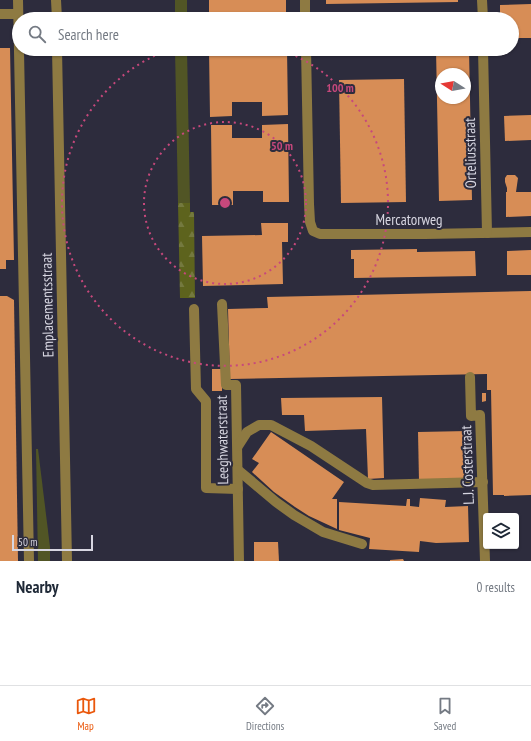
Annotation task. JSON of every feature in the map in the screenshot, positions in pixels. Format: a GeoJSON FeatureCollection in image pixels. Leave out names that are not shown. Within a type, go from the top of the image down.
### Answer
{"type":"FeatureCollection","features":[{"type":"Feature","properties":{"kind":"street","name":"Emplacementsstraat"},"geometry":{"type":"LineString","coordinates":[[18,0],[18,12]]}},
{"type":"Feature","properties":{"kind":"street"},"geometry":{"type":"LineString","coordinates":[[56,0],[57,12]]}},
{"type":"Feature","properties":{"kind":"street"},"geometry":{"type":"LineString","coordinates":[[305,0],[305,12]]}},
{"type":"Feature","properties":{"kind":"street"},"geometry":{"type":"LineString","coordinates":[[482,0],[483,12]]}},
{"type":"Feature","properties":{"kind":"street"},"geometry":{"type":"LineString","coordinates":[[0,14],[12,14]]}},
{"type":"Feature","properties":{"kind":"street","name":"Emplacementsstraat"},"geometry":{"type":"LineString","coordinates":[[19,56],[28,561]]}},
{"type":"Feature","properties":{"kind":"street","name":"Emplacementsstraat"},"geometry":{"type":"LineString","coordinates":[[57,56],[67,561]]}},
{"type":"Feature","properties":{"kind":"street","name":"Mercatorweg"},"geometry":{"type":"LineString","coordinates":[[306,56],[309,207],[310,222],[313,231],[320,234],[531,232]]}},
{"type":"Feature","properties":{"kind":"street","name":"Orteliusstraat"},"geometry":{"type":"LineString","coordinates":[[483,56],[487,233]]}},
{"type":"Feature","properties":{"kind":"street","name":"Leeghwaterstraat"},"geometry":{"type":"LineString","coordinates":[[222,304],[226,385],[236,385],[239,561]]}},
{"type":"Feature","properties":{"kind":"street"},"geometry":{"type":"LineString","coordinates":[[194,309],[196,389],[206,401],[206,488],[238,488]]}},
{"type":"Feature","properties":{"kind":"street","name":"L.J. Costerstraat"},"geometry":{"type":"LineString","coordinates":[[470,377],[471,416],[480,416],[485,561]]}},
{"type":"Feature","properties":{"kind":"street"},"geometry":{"type":"LineString","coordinates":[[238,446],[247,432],[259,425],[271,425],[311,446],[366,484],[483,484]]}},
{"type":"Feature","properties":{"kind":"street"},"geometry":{"type":"LineString","coordinates":[[238,466],[253,482],[294,515],[323,532],[362,544]]}},
{"type":"Feature","properties":{"kind":"green space"},"geometry":{"type":"Polygon","coordinates":[[[175,0],[187,0],[187,12],[175,12],[175,0]]]}},
{"type":"Feature","properties":{"kind":"green space"},"geometry":{"type":"Polygon","coordinates":[[[175,56],[187,56],[190,203],[178,203],[175,56]]]}},
{"type":"Feature","properties":{"kind":"green space"},"geometry":{"type":"Polygon","coordinates":[[[178,203],[190,203],[190,212],[194,212],[195,298],[180,298],[178,203]]]}},
{"type":"Feature","properties":{"kind":"green space"},"geometry":{"type":"Polygon","coordinates":[[[36,449],[38,449],[50,547],[50,561],[38,561],[36,449]]]}},
{"type":"Feature","properties":{"kind":"building"},"geometry":{"type":"Polygon","coordinates":[[[209,0],[286,0],[286,12],[209,12],[209,0]]]}},
{"type":"Feature","properties":{"kind":"building"},"geometry":{"type":"Polygon","coordinates":[[[326,0],[458,0],[458,2],[326,4],[326,0]]]}},
{"type":"Feature","properties":{"kind":"building"},"geometry":{"type":"Polygon","coordinates":[[[531,4],[531,38],[519,38],[519,12],[500,12],[500,5],[531,4]]]}},
{"type":"Feature","properties":{"kind":"building"},"geometry":{"type":"Polygon","coordinates":[[[0,48],[10,48],[14,260],[6,260],[6,269],[0,269],[0,48]]]}},
{"type":"Feature","properties":{"kind":"building"},"geometry":{"type":"Polygon","coordinates":[[[209,56],[287,56],[288,115],[262,116],[262,102],[232,102],[232,116],[210,117],[209,56]]]}},
{"type":"Feature","properties":{"kind":"building"},"geometry":{"type":"Polygon","coordinates":[[[436,56],[469,56],[469,68],[436,68],[436,56]]]}},
{"type":"Feature","properties":{"kind":"building"},"geometry":{"type":"Polygon","coordinates":[[[404,79],[406,202],[341,203],[339,80],[404,79]]]}},
{"type":"Feature","properties":{"kind":"building"},"geometry":{"type":"Polygon","coordinates":[[[437,104],[470,104],[472,200],[439,201],[437,104]]]}},
{"type":"Feature","properties":{"kind":"building"},"geometry":{"type":"Polygon","coordinates":[[[531,115],[531,140],[505,141],[504,116],[531,115]]]}},
{"type":"Feature","properties":{"kind":"building"},"geometry":{"type":"Polygon","coordinates":[[[288,124],[289,202],[263,202],[263,191],[233,191],[233,205],[212,205],[211,125],[232,125],[232,138],[262,138],[262,125],[288,124]]]}},
{"type":"Feature","properties":{"kind":"building"},"geometry":{"type":"Polygon","coordinates":[[[507,175],[515,175],[518,178],[516,192],[531,192],[531,216],[506,217],[507,188],[505,178],[507,175]]]}},
{"type":"Feature","properties":{"kind":"building"},"geometry":{"type":"Polygon","coordinates":[[[261,223],[288,223],[288,242],[282,242],[283,284],[203,286],[202,236],[262,235],[261,223]]]}},
{"type":"Feature","properties":{"kind":"building"},"geometry":{"type":"Polygon","coordinates":[[[417,249],[417,252],[475,251],[476,276],[354,278],[354,259],[351,259],[351,250],[417,249]]]}},
{"type":"Feature","properties":{"kind":"building"},"geometry":{"type":"Polygon","coordinates":[[[531,250],[531,275],[507,275],[507,251],[531,250]]]}},
{"type":"Feature","properties":{"kind":"building"},"geometry":{"type":"Polygon","coordinates":[[[531,291],[531,495],[493,495],[491,390],[487,390],[487,374],[230,379],[228,309],[268,308],[267,297],[531,291]]]}},
{"type":"Feature","properties":{"kind":"building"},"geometry":{"type":"Polygon","coordinates":[[[0,296],[7,296],[14,300],[18,561],[0,561],[0,296]]]}},
{"type":"Feature","properties":{"kind":"building"},"geometry":{"type":"Polygon","coordinates":[[[212,369],[222,369],[222,391],[212,391],[212,369]]]}},
{"type":"Feature","properties":{"kind":"building"},"geometry":{"type":"Polygon","coordinates":[[[482,393],[486,393],[486,401],[482,402],[482,393]]]}},
{"type":"Feature","properties":{"kind":"building"},"geometry":{"type":"Polygon","coordinates":[[[382,397],[384,478],[368,479],[366,429],[305,431],[304,415],[282,415],[281,398],[382,397]]]}},
{"type":"Feature","properties":{"kind":"building"},"geometry":{"type":"Polygon","coordinates":[[[468,431],[470,480],[419,481],[418,432],[468,431]]]}},
{"type":"Feature","properties":{"kind":"building"},"geometry":{"type":"Polygon","coordinates":[[[271,432],[344,482],[332,499],[337,499],[337,529],[309,516],[295,507],[274,492],[252,472],[259,463],[252,459],[271,432]]]}},
{"type":"Feature","properties":{"kind":"building"},"geometry":{"type":"Polygon","coordinates":[[[420,498],[446,500],[445,507],[468,506],[469,542],[436,543],[420,541],[419,552],[369,549],[370,538],[339,530],[339,502],[406,506],[407,499],[410,499],[410,506],[419,507],[420,498]]]}},
{"type":"Feature","properties":{"kind":"building"},"geometry":{"type":"Polygon","coordinates":[[[254,542],[278,542],[279,561],[254,561],[254,542]]]}},
{"type":"Feature","properties":{"kind":"building"},"geometry":{"type":"Polygon","coordinates":[[[403,559],[404,561],[390,561],[390,560],[403,559]]]}}]}
